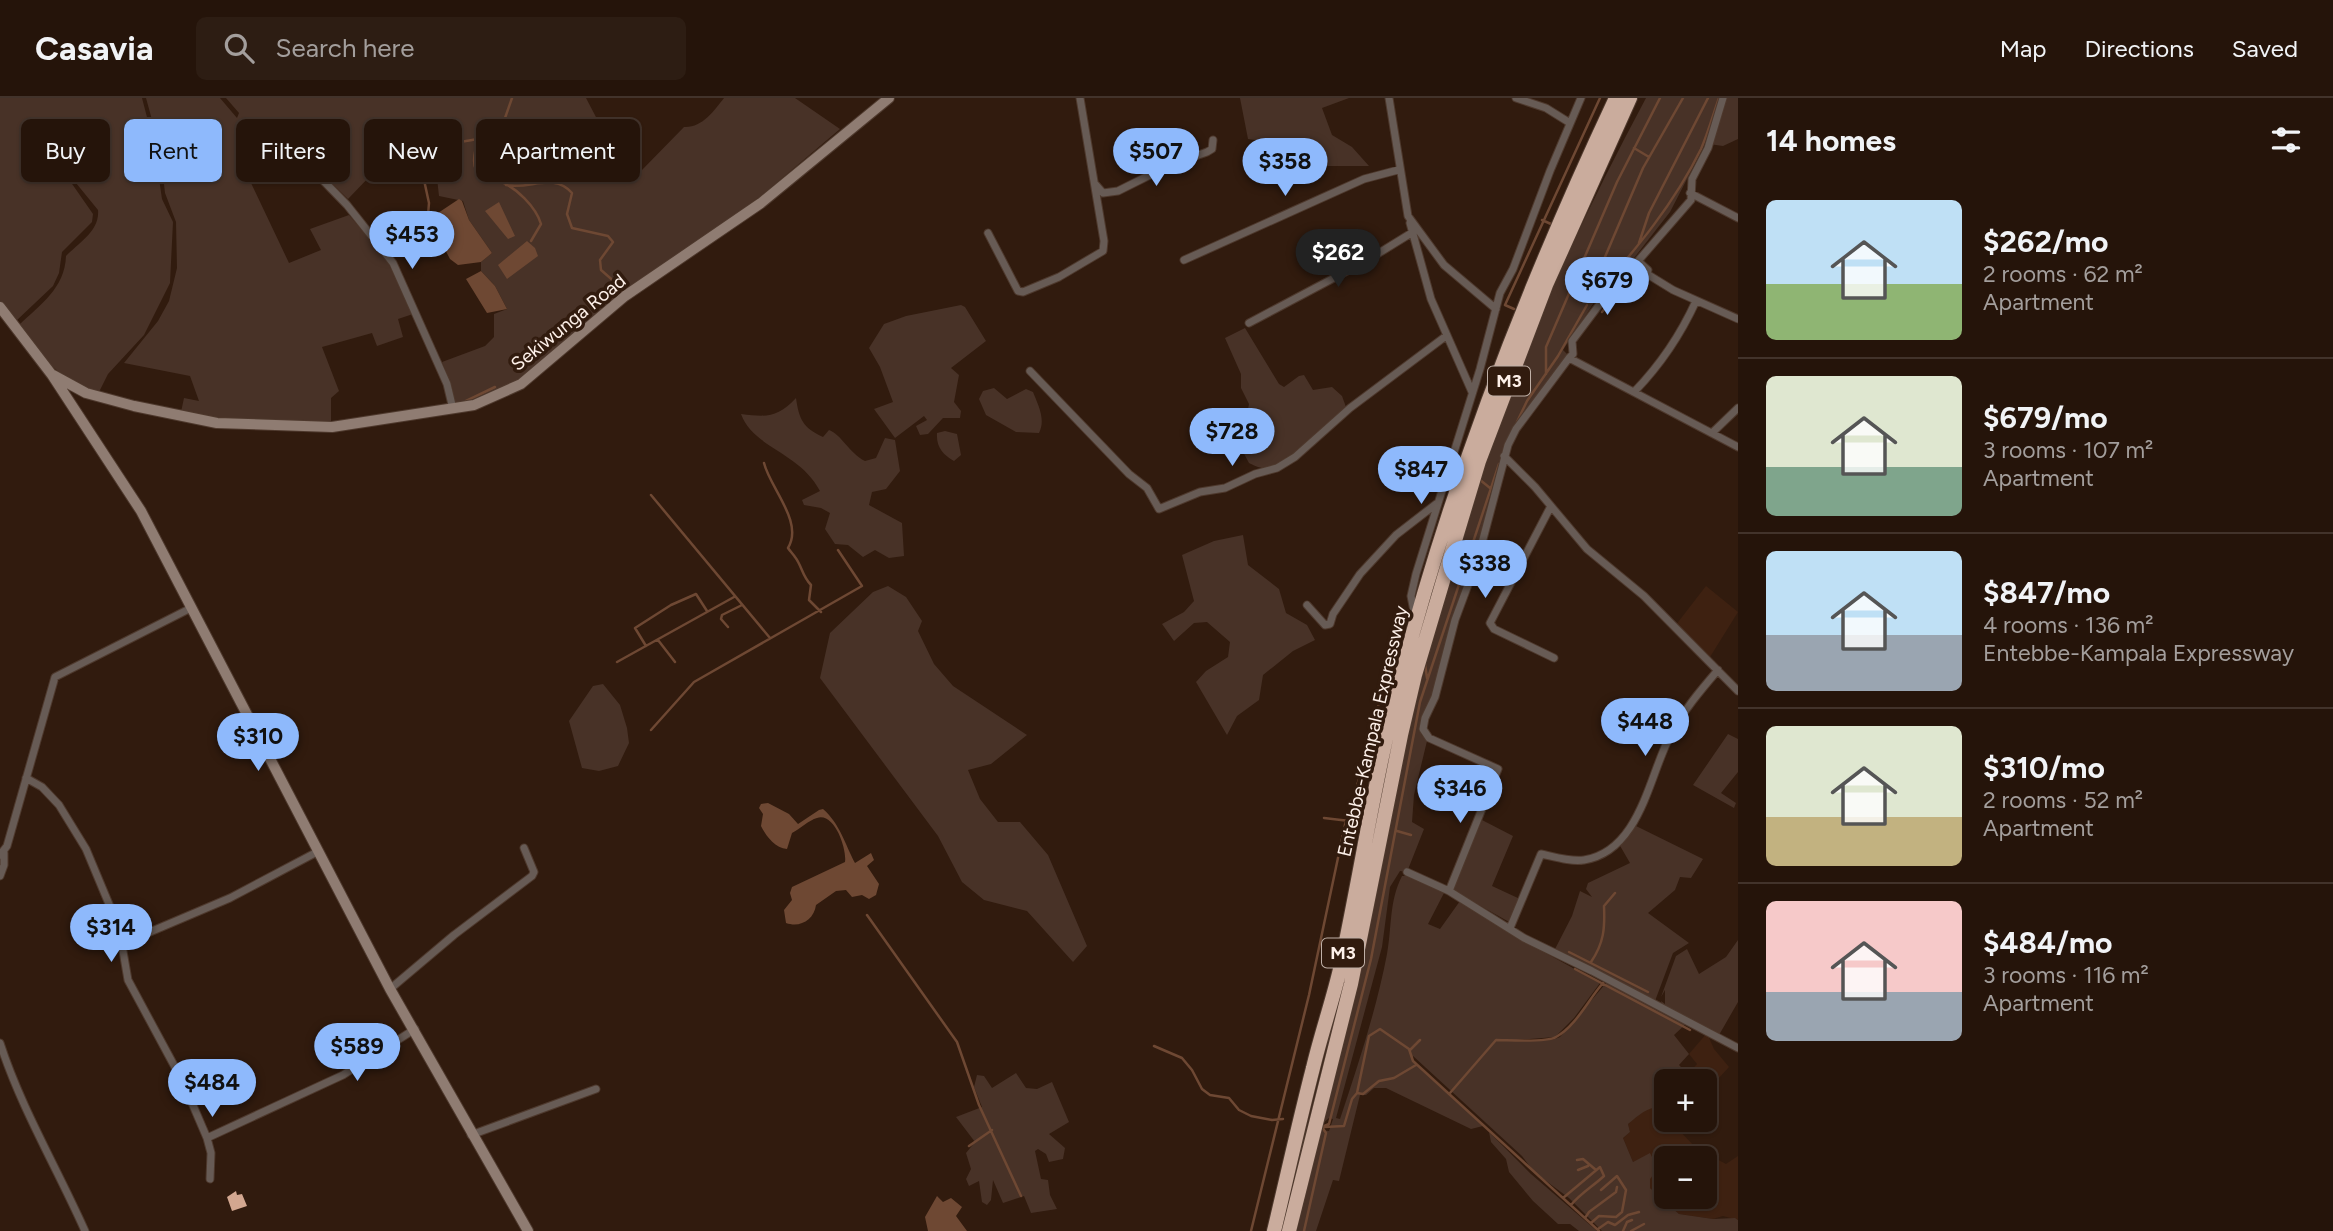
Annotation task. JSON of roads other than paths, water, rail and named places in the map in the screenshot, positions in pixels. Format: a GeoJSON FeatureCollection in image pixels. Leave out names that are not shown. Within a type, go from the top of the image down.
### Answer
{"type":"FeatureCollection","features":[{"type":"Feature","properties":{"kind":"highway","name":"Entebbe-Kampala Expressway"},"geometry":{"type":"LineString","coordinates":[[1275,1231],[1341,962],[1395,697],[1417,620],[1475,438],[1516,328],[1542,260],[1616,98]]}},
{"type":"Feature","properties":{"kind":"highway","name":"Entebbe-Kampala Expressway"},"geometry":{"type":"LineString","coordinates":[[1289,1231],[1351,984],[1401,735],[1457,534],[1479,461],[1546,285],[1630,98]]}},
{"type":"Feature","properties":{"kind":"main road","name":"Sekiwunga Road"},"geometry":{"type":"LineString","coordinates":[[52,374],[93,395],[218,423],[332,428],[474,405],[521,384],[625,296],[761,203],[889,98]]}},
{"type":"Feature","properties":{"kind":"main road"},"geometry":{"type":"LineString","coordinates":[[0,307],[52,374],[141,511],[189,609],[390,989],[528,1231]]}},
{"type":"Feature","properties":{"kind":"main road"},"geometry":{"type":"LineString","coordinates":[[81,419],[84,402],[93,395]]}},
{"type":"Feature","properties":{"kind":"street"},"geometry":{"type":"LineString","coordinates":[[988,233],[1018,291],[1030,291],[1059,277],[1099,255],[1105,247],[1092,179],[1088,131],[1080,98]]}},
{"type":"Feature","properties":{"kind":"street"},"geometry":{"type":"LineString","coordinates":[[1389,98],[1394,115],[1398,170],[1431,299],[1472,392]]}},
{"type":"Feature","properties":{"kind":"street"},"geometry":{"type":"LineString","coordinates":[[1516,98],[1546,107],[1570,123]]}},
{"type":"Feature","properties":{"kind":"street"},"geometry":{"type":"LineString","coordinates":[[1417,620],[1411,596],[1500,293],[1513,269],[1581,98]]}},
{"type":"Feature","properties":{"kind":"street"},"geometry":{"type":"LineString","coordinates":[[1449,891],[1498,769],[1429,738],[1424,733],[1424,726],[1435,697],[1455,620],[1478,558],[1493,497],[1503,473],[1504,456],[1516,429],[1573,354],[1570,345],[1572,341],[1600,303],[1691,200],[1692,179],[1708,148],[1723,98]]}},
{"type":"Feature","properties":{"kind":"street"},"geometry":{"type":"LineString","coordinates":[[1092,179],[1100,192],[1118,191],[1170,165],[1207,152],[1212,149],[1213,140]]}},
{"type":"Feature","properties":{"kind":"street"},"geometry":{"type":"LineString","coordinates":[[1184,260],[1364,179],[1398,170]]}},
{"type":"Feature","properties":{"kind":"street"},"geometry":{"type":"LineString","coordinates":[[324,182],[347,205],[393,263],[447,384],[453,409]]}},
{"type":"Feature","properties":{"kind":"street"},"geometry":{"type":"LineString","coordinates":[[1690,193],[1738,218]]}},
{"type":"Feature","properties":{"kind":"street"},"geometry":{"type":"LineString","coordinates":[[1408,216],[1444,265],[1496,309]]}},
{"type":"Feature","properties":{"kind":"street"},"geometry":{"type":"LineString","coordinates":[[1248,323],[1366,261],[1413,232]]}},
{"type":"Feature","properties":{"kind":"street"},"geometry":{"type":"LineString","coordinates":[[1638,261],[1648,270],[1647,274],[1738,320]]}},
{"type":"Feature","properties":{"kind":"street"},"geometry":{"type":"LineString","coordinates":[[1635,391],[1676,343],[1696,301]]}},
{"type":"Feature","properties":{"kind":"street"},"geometry":{"type":"LineString","coordinates":[[1030,371],[1147,488],[1159,509],[1200,492],[1226,488],[1255,474],[1277,468],[1295,457],[1350,408],[1446,336]]}},
{"type":"Feature","properties":{"kind":"street"},"geometry":{"type":"LineString","coordinates":[[1570,358],[1738,447]]}},
{"type":"Feature","properties":{"kind":"street"},"geometry":{"type":"LineString","coordinates":[[1712,433],[1738,408]]}},
{"type":"Feature","properties":{"kind":"street"},"geometry":{"type":"LineString","coordinates":[[1504,456],[1587,549],[1644,596],[1738,691]]}},
{"type":"Feature","properties":{"kind":"street"},"geometry":{"type":"LineString","coordinates":[[1307,605],[1325,625],[1330,624],[1333,614],[1360,574],[1396,535],[1437,503]]}},
{"type":"Feature","properties":{"kind":"street"},"geometry":{"type":"LineString","coordinates":[[1551,506],[1490,623],[1494,629],[1554,658]]}},
{"type":"Feature","properties":{"kind":"street"},"geometry":{"type":"LineString","coordinates":[[0,876],[4,865],[2,854],[55,677],[189,609]]}},
{"type":"Feature","properties":{"kind":"street"},"geometry":{"type":"LineString","coordinates":[[1510,928],[1541,854],[1584,860],[1609,849],[1624,836],[1644,800],[1670,736],[1687,708],[1718,670]]}},
{"type":"Feature","properties":{"kind":"street"},"geometry":{"type":"LineString","coordinates":[[26,778],[42,787],[59,805],[86,849],[124,943],[128,980],[183,1082],[207,1138],[211,1153],[210,1179]]}},
{"type":"Feature","properties":{"kind":"street"},"geometry":{"type":"LineString","coordinates":[[390,989],[454,935],[532,876],[534,872],[524,848]]}},
{"type":"Feature","properties":{"kind":"street"},"geometry":{"type":"LineString","coordinates":[[124,943],[230,898],[317,852]]}},
{"type":"Feature","properties":{"kind":"street"},"geometry":{"type":"LineString","coordinates":[[1407,872],[1449,891],[1524,938],[1738,1048]]}},
{"type":"Feature","properties":{"kind":"street"},"geometry":{"type":"LineString","coordinates":[[207,1138],[343,1075],[415,1029]]}},
{"type":"Feature","properties":{"kind":"street"},"geometry":{"type":"LineString","coordinates":[[0,1043],[21,1101],[58,1170],[85,1231]]}},
{"type":"Feature","properties":{"kind":"street"},"geometry":{"type":"LineString","coordinates":[[471,1135],[596,1089]]}},
{"type":"Feature","properties":{"kind":"waterway"},"geometry":{"type":"LineString","coordinates":[[512,98],[505,118],[488,122],[475,150],[475,166],[477,173],[483,178],[505,184],[530,205],[541,224],[531,241]]}},
{"type":"Feature","properties":{"kind":"waterway"},"geometry":{"type":"LineString","coordinates":[[1514,309],[1505,305],[1600,98]]}},
{"type":"Feature","properties":{"kind":"waterway"},"geometry":{"type":"LineString","coordinates":[[1546,374],[1546,347],[1617,182],[1660,98]]}},
{"type":"Feature","properties":{"kind":"waterway"},"geometry":{"type":"LineString","coordinates":[[1593,293],[1593,285],[1643,168],[1683,98]]}},
{"type":"Feature","properties":{"kind":"waterway"},"geometry":{"type":"LineString","coordinates":[[1639,243],[1649,213],[1708,98]]}},
{"type":"Feature","properties":{"kind":"waterway"},"geometry":{"type":"LineString","coordinates":[[1596,295],[1640,243],[1679,189],[1701,149],[1719,98]]}},
{"type":"Feature","properties":{"kind":"waterway"},"geometry":{"type":"LineString","coordinates":[[428,215],[429,203],[424,180],[454,143],[476,139]]}},
{"type":"Feature","properties":{"kind":"waterway"},"geometry":{"type":"LineString","coordinates":[[1634,148],[1649,157]]}},
{"type":"Feature","properties":{"kind":"waterway"},"geometry":{"type":"LineString","coordinates":[[506,185],[549,183],[565,187],[572,193],[567,214],[572,228],[608,236],[613,242],[600,260],[601,270],[617,284],[622,294]]}},
{"type":"Feature","properties":{"kind":"waterway"},"geometry":{"type":"LineString","coordinates":[[1542,220],[1551,224]]}},
{"type":"Feature","properties":{"kind":"waterway"},"geometry":{"type":"LineString","coordinates":[[1602,312],[1628,280]]}},
{"type":"Feature","properties":{"kind":"waterway"},"geometry":{"type":"LineString","coordinates":[[1517,422],[1527,401],[1558,356],[1587,305]]}},
{"type":"Feature","properties":{"kind":"waterway"},"geometry":{"type":"LineString","coordinates":[[466,401],[495,387]]}},
{"type":"Feature","properties":{"kind":"waterway"},"geometry":{"type":"LineString","coordinates":[[764,463],[789,516],[792,538],[788,548],[811,585],[809,600],[821,612]]}},
{"type":"Feature","properties":{"kind":"waterway"},"geometry":{"type":"LineString","coordinates":[[1322,1127],[1329,1124],[1371,959],[1420,702],[1499,464]]}},
{"type":"Feature","properties":{"kind":"waterway"},"geometry":{"type":"LineString","coordinates":[[1479,479],[1490,488]]}},
{"type":"Feature","properties":{"kind":"waterway"},"geometry":{"type":"LineString","coordinates":[[651,495],[770,638]]}},
{"type":"Feature","properties":{"kind":"waterway"},"geometry":{"type":"LineString","coordinates":[[651,730],[694,682],[862,586],[838,550]]}},
{"type":"Feature","properties":{"kind":"waterway"},"geometry":{"type":"LineString","coordinates":[[646,646],[635,628],[671,605],[696,594],[707,611]]}},
{"type":"Feature","properties":{"kind":"waterway"},"geometry":{"type":"LineString","coordinates":[[617,662],[734,597]]}},
{"type":"Feature","properties":{"kind":"waterway"},"geometry":{"type":"LineString","coordinates":[[728,627],[721,619],[722,615],[742,605]]}},
{"type":"Feature","properties":{"kind":"waterway"},"geometry":{"type":"LineString","coordinates":[[1348,820],[1401,622],[1408,618]]}},
{"type":"Feature","properties":{"kind":"waterway"},"geometry":{"type":"LineString","coordinates":[[658,640],[675,662]]}},
{"type":"Feature","properties":{"kind":"waterway"},"geometry":{"type":"LineString","coordinates":[[1425,664],[1427,678]]}},
{"type":"Feature","properties":{"kind":"waterway"},"geometry":{"type":"LineString","coordinates":[[1324,818],[1358,822]]}},
{"type":"Feature","properties":{"kind":"waterway"},"geometry":{"type":"LineString","coordinates":[[1251,1231],[1309,995],[1346,820]]}},
{"type":"Feature","properties":{"kind":"waterway"},"geometry":{"type":"LineString","coordinates":[[1397,831],[1411,835]]}},
{"type":"Feature","properties":{"kind":"waterway"},"geometry":{"type":"LineString","coordinates":[[1591,962],[1603,935],[1604,906],[1615,893]]}},
{"type":"Feature","properties":{"kind":"waterway"},"geometry":{"type":"LineString","coordinates":[[867,915],[957,1042],[979,1105],[1021,1196]]}},
{"type":"Feature","properties":{"kind":"waterway"},"geometry":{"type":"LineString","coordinates":[[1569,952],[1648,992]]}},
{"type":"Feature","properties":{"kind":"waterway"},"geometry":{"type":"LineString","coordinates":[[1575,969],[1690,1030]]}},
{"type":"Feature","properties":{"kind":"waterway"},"geometry":{"type":"LineString","coordinates":[[1450,1093],[1496,1040],[1545,1040],[1563,1032],[1576,1020],[1603,983]]}},
{"type":"Feature","properties":{"kind":"waterway"},"geometry":{"type":"LineString","coordinates":[[1357,1093],[1369,1036],[1380,1029],[1409,1049],[1413,1061],[1599,1231]]}},
{"type":"Feature","properties":{"kind":"waterway"},"geometry":{"type":"LineString","coordinates":[[1410,1050],[1420,1040]]}},
{"type":"Feature","properties":{"kind":"waterway"},"geometry":{"type":"LineString","coordinates":[[1154,1046],[1182,1058],[1202,1089],[1210,1095],[1229,1098],[1239,1110],[1251,1116],[1283,1119]]}},
{"type":"Feature","properties":{"kind":"waterway"},"geometry":{"type":"LineString","coordinates":[[1325,1127],[1344,1126],[1352,1099],[1357,1093],[1363,1094],[1379,1081],[1394,1078],[1416,1065]]}},
{"type":"Feature","properties":{"kind":"waterway"},"geometry":{"type":"LineString","coordinates":[[1304,1231],[1326,1133],[1322,1127]]}},
{"type":"Feature","properties":{"kind":"waterway"},"geometry":{"type":"LineString","coordinates":[[969,1146],[992,1130]]}},
{"type":"Feature","properties":{"kind":"waterway"},"geometry":{"type":"LineString","coordinates":[[1577,1160],[1583,1159],[1596,1170]]}},
{"type":"Feature","properties":{"kind":"waterway"},"geometry":{"type":"LineString","coordinates":[[1578,1170],[1588,1166]]}},
{"type":"Feature","properties":{"kind":"waterway"},"geometry":{"type":"LineString","coordinates":[[1563,1198],[1600,1167],[1604,1176],[1571,1205]]}},
{"type":"Feature","properties":{"kind":"waterway"},"geometry":{"type":"LineString","coordinates":[[1591,1223],[1599,1216],[1616,1217],[1622,1212],[1626,1190],[1617,1176],[1601,1190]]}},
{"type":"Feature","properties":{"kind":"waterway"},"geometry":{"type":"LineString","coordinates":[[1585,1218],[1616,1192],[1617,1187]]}},
{"type":"Feature","properties":{"kind":"waterway"},"geometry":{"type":"LineString","coordinates":[[1598,1229],[1608,1222],[1615,1225],[1628,1215],[1639,1212]]}},
{"type":"Feature","properties":{"kind":"waterway"},"geometry":{"type":"LineString","coordinates":[[1623,1231],[1627,1222],[1632,1220]]}},
{"type":"Feature","properties":{"kind":"waterway"},"geometry":{"type":"LineString","coordinates":[[1631,1231],[1644,1224]]}}]}
